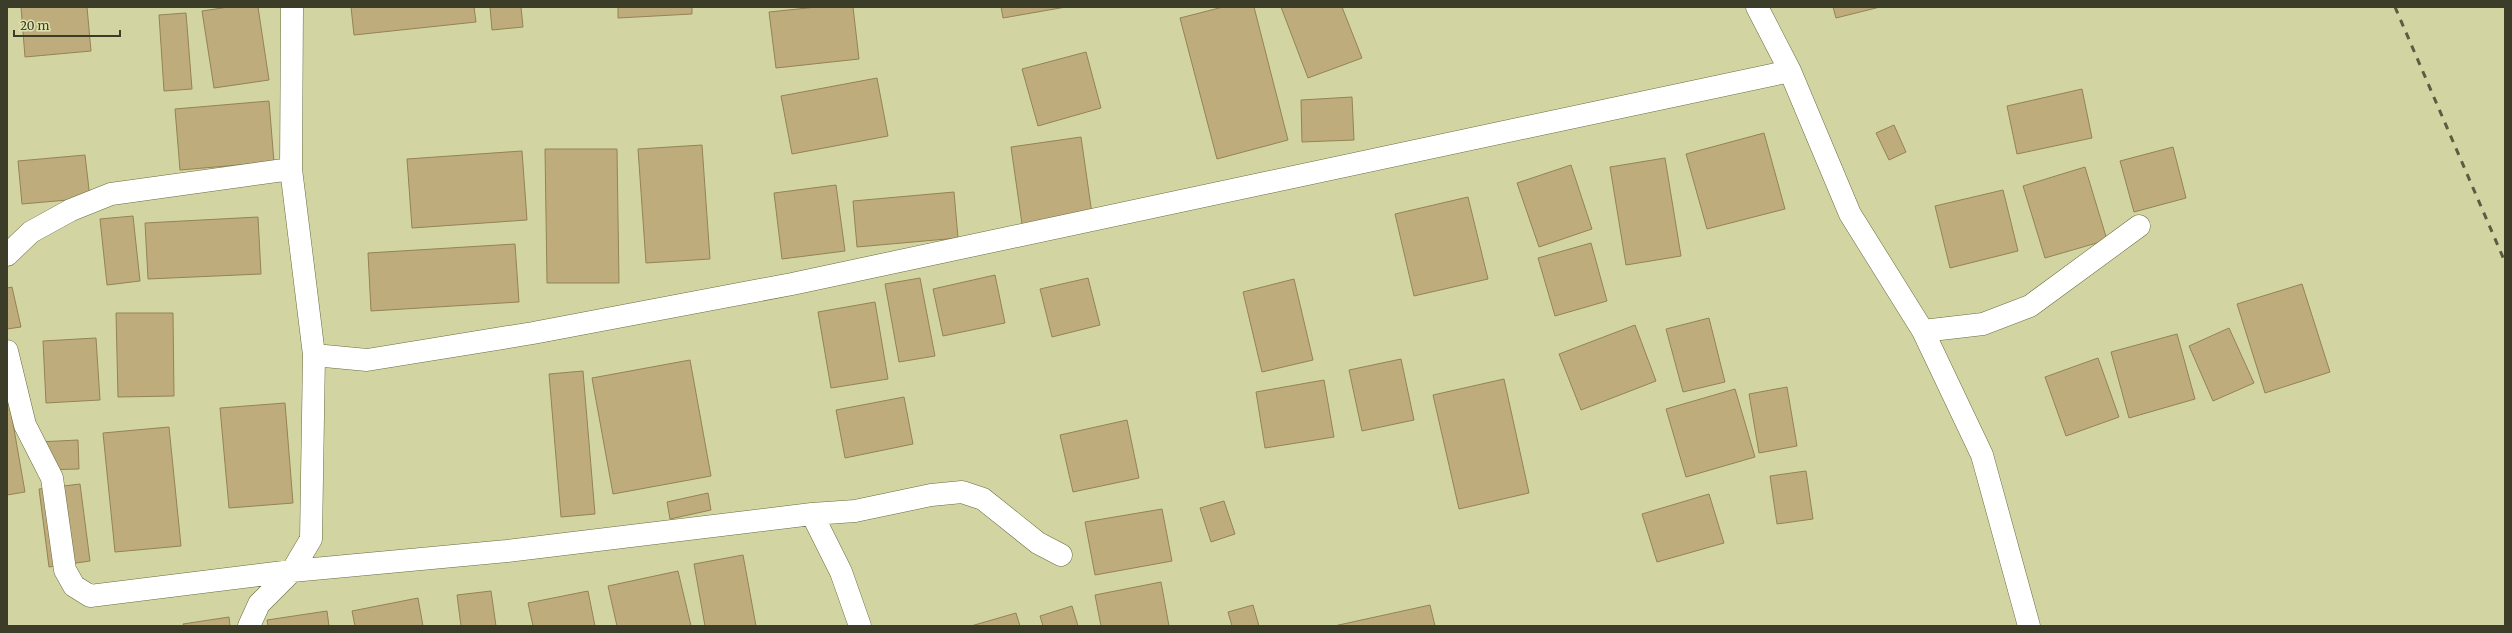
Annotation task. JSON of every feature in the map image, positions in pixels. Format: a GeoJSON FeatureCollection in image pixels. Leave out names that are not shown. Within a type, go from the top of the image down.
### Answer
{"type":"FeatureCollection","features":[{"type":"Feature","properties":{"kind":"street"},"geometry":{"type":"LineString","coordinates":[[249,626],[259,604],[292,571],[311,539],[314,355],[291,169],[292,7]]}},
{"type":"Feature","properties":{"kind":"street"},"geometry":{"type":"LineString","coordinates":[[1757,7],[1790,71],[1850,214],[1923,331],[1982,456],[2029,626]]}},
{"type":"Feature","properties":{"kind":"street"},"geometry":{"type":"LineString","coordinates":[[314,355],[367,360],[533,333],[792,284],[1790,71]]}},
{"type":"Feature","properties":{"kind":"street"},"geometry":{"type":"LineString","coordinates":[[7,255],[32,232],[71,210],[111,194],[291,169]]}},
{"type":"Feature","properties":{"kind":"street"},"geometry":{"type":"LineString","coordinates":[[1923,331],[1982,324],[2030,306],[2139,226]]}},
{"type":"Feature","properties":{"kind":"street"},"geometry":{"type":"LineString","coordinates":[[7,350],[16,421],[52,478],[65,570],[74,586],[90,596],[292,571],[507,551],[812,514],[855,511],[931,495],[962,492],[983,499],[1038,544],[1061,555]]}},
{"type":"Feature","properties":{"kind":"street"},"geometry":{"type":"LineString","coordinates":[[812,514],[841,572],[860,626]]}},
{"type":"Feature","properties":{"kind":"building"},"geometry":{"type":"Polygon","coordinates":[[[21,7],[87,7],[91,51],[25,57],[21,7]]]}},
{"type":"Feature","properties":{"kind":"building"},"geometry":{"type":"Polygon","coordinates":[[[229,7],[258,7],[269,80],[214,88],[202,11],[229,7]]]}},
{"type":"Feature","properties":{"kind":"building"},"geometry":{"type":"Polygon","coordinates":[[[351,7],[474,7],[476,22],[354,35],[351,7]]]}},
{"type":"Feature","properties":{"kind":"building"},"geometry":{"type":"Polygon","coordinates":[[[490,7],[521,7],[523,27],[492,30],[490,7]]]}},
{"type":"Feature","properties":{"kind":"building"},"geometry":{"type":"Polygon","coordinates":[[[618,7],[692,7],[692,14],[618,18],[618,7]]]}},
{"type":"Feature","properties":{"kind":"building"},"geometry":{"type":"Polygon","coordinates":[[[817,7],[853,7],[859,59],[776,68],[769,12],[817,7]]]}},
{"type":"Feature","properties":{"kind":"building"},"geometry":{"type":"Polygon","coordinates":[[[1001,7],[1066,7],[1003,18],[1001,7]]]}},
{"type":"Feature","properties":{"kind":"building"},"geometry":{"type":"Polygon","coordinates":[[[1223,7],[1254,7],[1288,140],[1217,159],[1180,18],[1223,7]]]}},
{"type":"Feature","properties":{"kind":"building"},"geometry":{"type":"Polygon","coordinates":[[[1281,7],[1342,7],[1362,58],[1308,78],[1281,7]]]}},
{"type":"Feature","properties":{"kind":"building"},"geometry":{"type":"Polygon","coordinates":[[[1833,7],[1880,7],[1836,18],[1833,7]]]}},
{"type":"Feature","properties":{"kind":"building"},"geometry":{"type":"Polygon","coordinates":[[[186,13],[192,89],[164,91],[159,15],[186,13]]]}},
{"type":"Feature","properties":{"kind":"building"},"geometry":{"type":"Polygon","coordinates":[[[1086,52],[1101,108],[1038,126],[1022,69],[1086,52]]]}},
{"type":"Feature","properties":{"kind":"building"},"geometry":{"type":"Polygon","coordinates":[[[877,78],[888,136],[792,154],[781,96],[877,78]]]}},
{"type":"Feature","properties":{"kind":"building"},"geometry":{"type":"Polygon","coordinates":[[[2082,89],[2092,138],[2017,154],[2007,106],[2082,89]]]}},
{"type":"Feature","properties":{"kind":"building"},"geometry":{"type":"Polygon","coordinates":[[[1352,97],[1354,140],[1302,142],[1301,100],[1352,97]]]}},
{"type":"Feature","properties":{"kind":"building"},"geometry":{"type":"Polygon","coordinates":[[[269,101],[274,162],[180,170],[175,109],[269,101]]]}},
{"type":"Feature","properties":{"kind":"building"},"geometry":{"type":"Polygon","coordinates":[[[1894,125],[1906,152],[1889,160],[1876,133],[1894,125]]]}},
{"type":"Feature","properties":{"kind":"building"},"geometry":{"type":"Polygon","coordinates":[[[1764,133],[1785,209],[1707,229],[1686,154],[1764,133]]]}},
{"type":"Feature","properties":{"kind":"building"},"geometry":{"type":"Polygon","coordinates":[[[1081,137],[1092,214],[1022,224],[1011,147],[1081,137]]]}},
{"type":"Feature","properties":{"kind":"building"},"geometry":{"type":"Polygon","coordinates":[[[702,145],[710,259],[646,263],[638,149],[702,145]]]}},
{"type":"Feature","properties":{"kind":"building"},"geometry":{"type":"Polygon","coordinates":[[[2173,147],[2186,198],[2134,212],[2120,161],[2173,147]]]}},
{"type":"Feature","properties":{"kind":"building"},"geometry":{"type":"Polygon","coordinates":[[[545,149],[617,149],[619,283],[547,283],[545,149]]]}},
{"type":"Feature","properties":{"kind":"building"},"geometry":{"type":"Polygon","coordinates":[[[522,151],[527,220],[412,228],[407,159],[522,151]]]}},
{"type":"Feature","properties":{"kind":"building"},"geometry":{"type":"Polygon","coordinates":[[[85,155],[90,198],[22,204],[18,161],[85,155]]]}},
{"type":"Feature","properties":{"kind":"building"},"geometry":{"type":"Polygon","coordinates":[[[1665,158],[1681,256],[1626,265],[1610,167],[1665,158]]]}},
{"type":"Feature","properties":{"kind":"building"},"geometry":{"type":"Polygon","coordinates":[[[1571,165],[1592,229],[1539,247],[1517,183],[1571,165]]]}},
{"type":"Feature","properties":{"kind":"building"},"geometry":{"type":"Polygon","coordinates":[[[2085,167],[2107,240],[2045,258],[2023,186],[2085,167]]]}},
{"type":"Feature","properties":{"kind":"building"},"geometry":{"type":"Polygon","coordinates":[[[836,185],[845,251],[782,259],[774,193],[836,185]]]}},
{"type":"Feature","properties":{"kind":"building"},"geometry":{"type":"Polygon","coordinates":[[[2003,190],[2018,251],[1950,268],[1935,206],[2003,190]]]}},
{"type":"Feature","properties":{"kind":"building"},"geometry":{"type":"Polygon","coordinates":[[[954,192],[958,238],[857,247],[853,201],[954,192]]]}},
{"type":"Feature","properties":{"kind":"building"},"geometry":{"type":"Polygon","coordinates":[[[1468,197],[1488,279],[1414,296],[1395,214],[1468,197]]]}},
{"type":"Feature","properties":{"kind":"building"},"geometry":{"type":"Polygon","coordinates":[[[133,216],[140,281],[107,285],[100,219],[133,216]]]}},
{"type":"Feature","properties":{"kind":"building"},"geometry":{"type":"Polygon","coordinates":[[[258,217],[261,274],[148,279],[145,223],[258,217]]]}},
{"type":"Feature","properties":{"kind":"building"},"geometry":{"type":"Polygon","coordinates":[[[1591,243],[1607,301],[1555,316],[1538,258],[1591,243]]]}},
{"type":"Feature","properties":{"kind":"building"},"geometry":{"type":"Polygon","coordinates":[[[515,244],[519,302],[371,311],[368,253],[515,244]]]}},
{"type":"Feature","properties":{"kind":"building"},"geometry":{"type":"Polygon","coordinates":[[[995,275],[1005,323],[943,336],[933,289],[995,275]]]}},
{"type":"Feature","properties":{"kind":"building"},"geometry":{"type":"Polygon","coordinates":[[[920,278],[935,356],[899,362],[885,284],[920,278]]]}},
{"type":"Feature","properties":{"kind":"building"},"geometry":{"type":"Polygon","coordinates":[[[1088,278],[1100,325],[1052,337],[1040,289],[1088,278]]]}},
{"type":"Feature","properties":{"kind":"building"},"geometry":{"type":"Polygon","coordinates":[[[1294,279],[1313,360],[1262,372],[1243,292],[1294,279]]]}},
{"type":"Feature","properties":{"kind":"building"},"geometry":{"type":"Polygon","coordinates":[[[2302,284],[2330,372],[2265,393],[2237,304],[2302,284]]]}},
{"type":"Feature","properties":{"kind":"building"},"geometry":{"type":"Polygon","coordinates":[[[12,287],[21,327],[7,329],[7,288],[12,287]]]}},
{"type":"Feature","properties":{"kind":"building"},"geometry":{"type":"Polygon","coordinates":[[[875,302],[888,379],[831,388],[818,312],[875,302]]]}},
{"type":"Feature","properties":{"kind":"building"},"geometry":{"type":"Polygon","coordinates":[[[116,313],[173,313],[174,396],[118,397],[116,313]]]}},
{"type":"Feature","properties":{"kind":"building"},"geometry":{"type":"Polygon","coordinates":[[[1709,318],[1725,382],[1683,392],[1666,329],[1709,318]]]}},
{"type":"Feature","properties":{"kind":"building"},"geometry":{"type":"Polygon","coordinates":[[[1635,325],[1656,381],[1581,410],[1559,354],[1635,325]]]}},
{"type":"Feature","properties":{"kind":"building"},"geometry":{"type":"Polygon","coordinates":[[[2229,328],[2254,383],[2213,401],[2189,346],[2229,328]]]}},
{"type":"Feature","properties":{"kind":"building"},"geometry":{"type":"Polygon","coordinates":[[[2177,334],[2195,399],[2129,418],[2111,352],[2177,334]]]}},
{"type":"Feature","properties":{"kind":"building"},"geometry":{"type":"Polygon","coordinates":[[[96,338],[100,400],[46,403],[43,341],[96,338]]]}},
{"type":"Feature","properties":{"kind":"building"},"geometry":{"type":"Polygon","coordinates":[[[2098,358],[2119,417],[2066,436],[2045,377],[2098,358]]]}},
{"type":"Feature","properties":{"kind":"building"},"geometry":{"type":"Polygon","coordinates":[[[1401,359],[1414,420],[1362,431],[1349,370],[1401,359]]]}},
{"type":"Feature","properties":{"kind":"building"},"geometry":{"type":"Polygon","coordinates":[[[690,360],[711,476],[613,494],[592,378],[690,360]]]}},
{"type":"Feature","properties":{"kind":"building"},"geometry":{"type":"Polygon","coordinates":[[[583,371],[595,514],[561,517],[549,374],[583,371]]]}},
{"type":"Feature","properties":{"kind":"building"},"geometry":{"type":"Polygon","coordinates":[[[1504,379],[1529,493],[1459,509],[1433,395],[1504,379]]]}},
{"type":"Feature","properties":{"kind":"building"},"geometry":{"type":"Polygon","coordinates":[[[1324,380],[1334,437],[1265,448],[1256,392],[1324,380]]]}},
{"type":"Feature","properties":{"kind":"building"},"geometry":{"type":"Polygon","coordinates":[[[1787,387],[1797,446],[1759,453],[1749,394],[1787,387]]]}},
{"type":"Feature","properties":{"kind":"building"},"geometry":{"type":"Polygon","coordinates":[[[7,389],[25,492],[7,495],[7,389]]]}},
{"type":"Feature","properties":{"kind":"building"},"geometry":{"type":"Polygon","coordinates":[[[1735,389],[1755,457],[1686,477],[1666,409],[1735,389]]]}},
{"type":"Feature","properties":{"kind":"building"},"geometry":{"type":"Polygon","coordinates":[[[904,397],[913,444],[845,458],[836,410],[904,397]]]}},
{"type":"Feature","properties":{"kind":"building"},"geometry":{"type":"Polygon","coordinates":[[[285,403],[293,503],[229,508],[220,408],[285,403]]]}},
{"type":"Feature","properties":{"kind":"building"},"geometry":{"type":"Polygon","coordinates":[[[1127,420],[1139,478],[1073,492],[1060,435],[1127,420]]]}},
{"type":"Feature","properties":{"kind":"building"},"geometry":{"type":"Polygon","coordinates":[[[169,427],[181,546],[115,552],[103,433],[169,427]]]}},
{"type":"Feature","properties":{"kind":"building"},"geometry":{"type":"Polygon","coordinates":[[[78,440],[79,469],[39,470],[38,442],[78,440]]]}},
{"type":"Feature","properties":{"kind":"building"},"geometry":{"type":"Polygon","coordinates":[[[1806,471],[1813,519],[1777,524],[1770,476],[1806,471]]]}},
{"type":"Feature","properties":{"kind":"building"},"geometry":{"type":"Polygon","coordinates":[[[80,484],[90,561],[49,567],[39,489],[80,484]]]}},
{"type":"Feature","properties":{"kind":"building"},"geometry":{"type":"Polygon","coordinates":[[[708,493],[711,510],[670,519],[667,502],[708,493]]]}},
{"type":"Feature","properties":{"kind":"building"},"geometry":{"type":"Polygon","coordinates":[[[1709,494],[1724,543],[1657,562],[1642,514],[1709,494]]]}},
{"type":"Feature","properties":{"kind":"building"},"geometry":{"type":"Polygon","coordinates":[[[1224,501],[1235,534],[1211,542],[1200,508],[1224,501]]]}},
{"type":"Feature","properties":{"kind":"building"},"geometry":{"type":"Polygon","coordinates":[[[1162,509],[1172,561],[1095,575],[1085,522],[1162,509]]]}},
{"type":"Feature","properties":{"kind":"building"},"geometry":{"type":"Polygon","coordinates":[[[743,555],[756,626],[705,626],[694,564],[743,555]]]}},
{"type":"Feature","properties":{"kind":"building"},"geometry":{"type":"Polygon","coordinates":[[[678,571],[691,626],[617,626],[608,586],[678,571]]]}},
{"type":"Feature","properties":{"kind":"building"},"geometry":{"type":"Polygon","coordinates":[[[1161,582],[1169,626],[1101,626],[1095,595],[1161,582]]]}},
{"type":"Feature","properties":{"kind":"building"},"geometry":{"type":"Polygon","coordinates":[[[491,591],[496,626],[461,626],[457,595],[491,591]]]}},
{"type":"Feature","properties":{"kind":"building"},"geometry":{"type":"Polygon","coordinates":[[[588,591],[595,626],[533,626],[528,603],[588,591]]]}},
{"type":"Feature","properties":{"kind":"building"},"geometry":{"type":"Polygon","coordinates":[[[418,598],[423,626],[355,626],[352,611],[418,598]]]}},
{"type":"Feature","properties":{"kind":"building"},"geometry":{"type":"Polygon","coordinates":[[[1253,605],[1259,626],[1232,626],[1228,612],[1253,605]]]}},
{"type":"Feature","properties":{"kind":"building"},"geometry":{"type":"Polygon","coordinates":[[[1430,605],[1435,626],[1334,626],[1430,605]]]}},
{"type":"Feature","properties":{"kind":"building"},"geometry":{"type":"Polygon","coordinates":[[[1072,606],[1078,626],[1043,626],[1040,616],[1072,606]]]}},
{"type":"Feature","properties":{"kind":"building"},"geometry":{"type":"Polygon","coordinates":[[[327,611],[329,626],[268,626],[267,620],[327,611]]]}},
{"type":"Feature","properties":{"kind":"building"},"geometry":{"type":"Polygon","coordinates":[[[1016,613],[1020,626],[971,626],[1016,613]]]}},
{"type":"Feature","properties":{"kind":"building"},"geometry":{"type":"Polygon","coordinates":[[[229,617],[230,626],[184,626],[183,624],[229,617]]]}},
{"type":"Feature","properties":{"kind":"railway"},"geometry":{"type":"LineString","coordinates":[[2395,7],[2505,262]]}}]}
